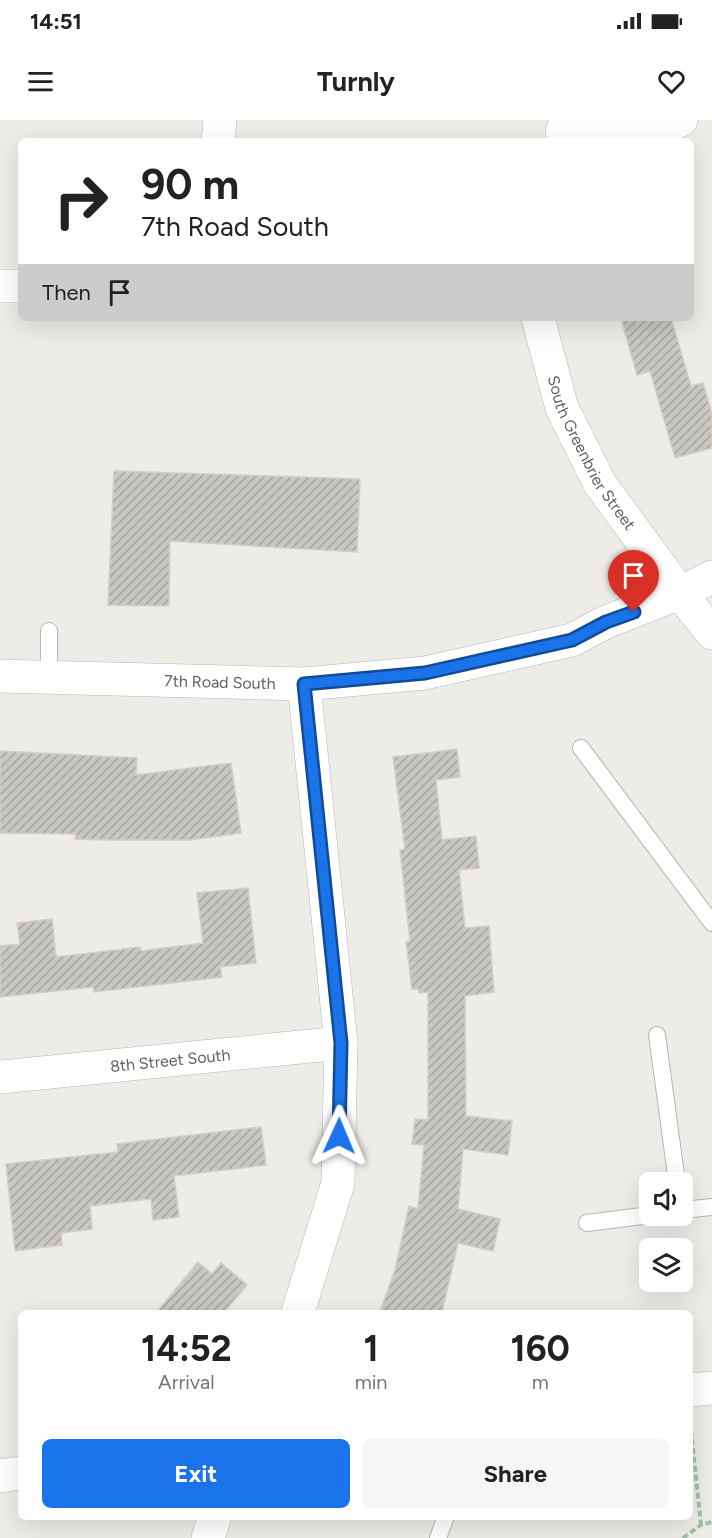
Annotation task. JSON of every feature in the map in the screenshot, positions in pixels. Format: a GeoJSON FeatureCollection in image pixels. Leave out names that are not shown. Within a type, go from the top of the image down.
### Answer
{"type":"FeatureCollection","features":[{"type":"Feature","properties":{"kind":"street"},"geometry":{"type":"LineString","coordinates":[[218,138],[220,120]]}},
{"type":"Feature","properties":{"kind":"street"},"geometry":{"type":"LineString","coordinates":[[562,131],[663,127],[681,120]]}},
{"type":"Feature","properties":{"kind":"street"},"geometry":{"type":"LineString","coordinates":[[0,286],[18,286]]}},
{"type":"Feature","properties":{"kind":"street","name":"South Greenbrier Street"},"geometry":{"type":"LineString","coordinates":[[539,321],[562,408],[600,483],[712,633]]}},
{"type":"Feature","properties":{"kind":"street","name":"7th Road South"},"geometry":{"type":"LineString","coordinates":[[0,676],[304,684],[425,673],[572,640],[606,622],[680,593],[712,577]]}},
{"type":"Feature","properties":{"kind":"street"},"geometry":{"type":"LineString","coordinates":[[299,1310],[338,1183],[341,1043],[304,684]]}},
{"type":"Feature","properties":{"kind":"street","name":"8th Street South"},"geometry":{"type":"LineString","coordinates":[[0,1077],[341,1043]]}},
{"type":"Feature","properties":{"kind":"street"},"geometry":{"type":"LineString","coordinates":[[693,1390],[712,1388]]}},
{"type":"Feature","properties":{"kind":"street"},"geometry":{"type":"LineString","coordinates":[[0,1476],[18,1473]]}},
{"type":"Feature","properties":{"kind":"street"},"geometry":{"type":"LineString","coordinates":[[208,1538],[214,1520]]}},
{"type":"Feature","properties":{"kind":"lane"},"geometry":{"type":"LineString","coordinates":[[49,631],[49,677]]}},
{"type":"Feature","properties":{"kind":"lane"},"geometry":{"type":"LineString","coordinates":[[581,748],[712,923]]}},
{"type":"Feature","properties":{"kind":"lane"},"geometry":{"type":"LineString","coordinates":[[657,1035],[676,1172]]}},
{"type":"Feature","properties":{"kind":"lane"},"geometry":{"type":"LineString","coordinates":[[693,1209],[712,1207]]}},
{"type":"Feature","properties":{"kind":"lane"},"geometry":{"type":"LineString","coordinates":[[587,1223],[639,1216]]}},
{"type":"Feature","properties":{"kind":"lane"},"geometry":{"type":"LineString","coordinates":[[438,1538],[445,1520]]}},
{"type":"Feature","properties":{"kind":"path"},"geometry":{"type":"LineString","coordinates":[[693,1451],[700,1525]]}},
{"type":"Feature","properties":{"kind":"path"},"geometry":{"type":"LineString","coordinates":[[683,1538],[700,1525],[712,1522]]}},
{"type":"Feature","properties":{"kind":"building"},"geometry":{"type":"Polygon","coordinates":[[[622,321],[672,321],[691,386],[703,383],[712,414],[712,448],[675,458],[650,371],[637,375],[622,321]]]}},
{"type":"Feature","properties":{"kind":"building"},"geometry":{"type":"Polygon","coordinates":[[[114,471],[360,479],[357,552],[170,541],[169,606],[108,605],[114,471]]]}},
{"type":"Feature","properties":{"kind":"building"},"geometry":{"type":"Polygon","coordinates":[[[457,749],[460,777],[436,780],[442,840],[476,836],[479,868],[459,870],[465,928],[489,926],[494,992],[465,996],[466,1116],[512,1121],[508,1155],[463,1149],[458,1209],[500,1219],[493,1251],[458,1243],[442,1310],[381,1310],[395,1270],[409,1206],[418,1209],[424,1145],[412,1144],[415,1119],[428,1120],[428,992],[419,993],[418,989],[412,989],[406,942],[410,941],[400,850],[405,849],[393,757],[457,749]]]}},
{"type":"Feature","properties":{"kind":"building"},"geometry":{"type":"Polygon","coordinates":[[[0,751],[137,758],[136,775],[231,763],[241,833],[190,840],[110,840],[75,839],[76,834],[0,833],[0,751]]]}},
{"type":"Feature","properties":{"kind":"building"},"geometry":{"type":"Polygon","coordinates":[[[248,888],[256,963],[220,967],[222,977],[94,992],[93,987],[0,997],[0,946],[20,944],[17,923],[52,919],[56,957],[140,947],[141,951],[203,943],[197,893],[248,888]]]}},
{"type":"Feature","properties":{"kind":"building"},"geometry":{"type":"Polygon","coordinates":[[[261,1127],[266,1165],[174,1176],[179,1217],[153,1220],[151,1199],[90,1206],[92,1229],[61,1233],[62,1245],[15,1251],[6,1164],[118,1152],[117,1144],[261,1127]]]}},
{"type":"Feature","properties":{"kind":"building"},"geometry":{"type":"Polygon","coordinates":[[[198,1262],[212,1274],[221,1263],[247,1285],[226,1310],[159,1310],[198,1262]]]}},
{"type":"Feature","properties":{"kind":"route"},"geometry":{"type":"LineString","coordinates":[[339,1136],[341,1043],[304,684],[425,673],[572,640],[606,622],[634,612]]}}]}
